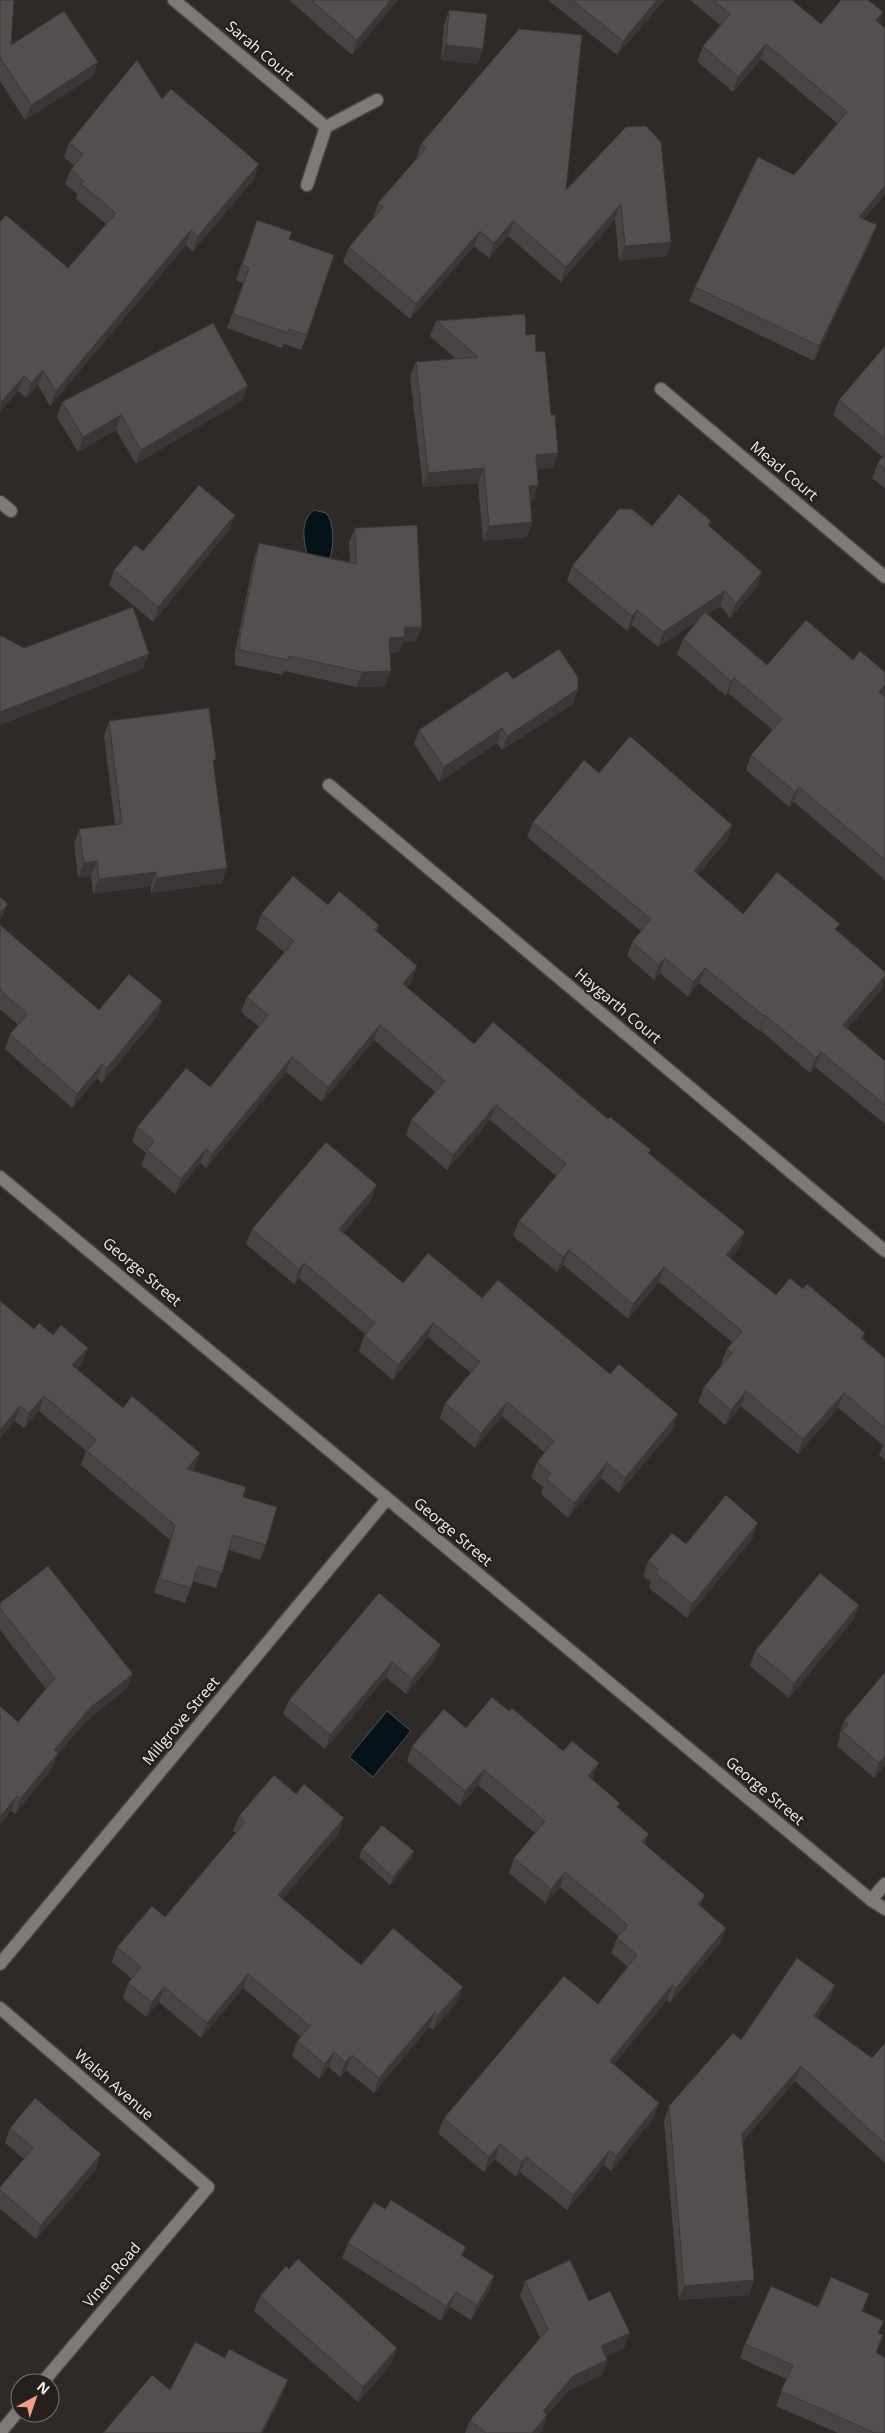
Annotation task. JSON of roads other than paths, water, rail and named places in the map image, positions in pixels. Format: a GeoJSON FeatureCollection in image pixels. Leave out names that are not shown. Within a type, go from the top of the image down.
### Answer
{"type":"FeatureCollection","features":[{"type":"Feature","properties":{"kind":"street","name":"Sarah Court"},"geometry":{"type":"LineString","coordinates":[[174,0],[326,127]]}},
{"type":"Feature","properties":{"kind":"street"},"geometry":{"type":"LineString","coordinates":[[307,185],[326,127],[376,100]]}},
{"type":"Feature","properties":{"kind":"street","name":"Mead Court"},"geometry":{"type":"LineString","coordinates":[[661,389],[885,577]]}},
{"type":"Feature","properties":{"kind":"street"},"geometry":{"type":"LineString","coordinates":[[0,502],[11,511]]}},
{"type":"Feature","properties":{"kind":"street","name":"Haygarth Court"},"geometry":{"type":"LineString","coordinates":[[329,786],[885,1251]]}},
{"type":"Feature","properties":{"kind":"street","name":"George Street"},"geometry":{"type":"LineString","coordinates":[[0,1172],[15,1187],[387,1499],[871,1900],[885,1909]]}},
{"type":"Feature","properties":{"kind":"street","name":"George Street"},"geometry":{"type":"LineString","coordinates":[[0,1177],[15,1187]]}},
{"type":"Feature","properties":{"kind":"street","name":"Millgrove Street"},"geometry":{"type":"LineString","coordinates":[[0,1964],[387,1499]]}},
{"type":"Feature","properties":{"kind":"street"},"geometry":{"type":"LineString","coordinates":[[871,1900],[885,1884]]}},
{"type":"Feature","properties":{"kind":"street","name":"George Street"},"geometry":{"type":"LineString","coordinates":[[871,1900],[885,1916]]}},
{"type":"Feature","properties":{"kind":"street","name":"Walsh Avenue"},"geometry":{"type":"LineString","coordinates":[[0,2008],[208,2188]]}},
{"type":"Feature","properties":{"kind":"street","name":"Vinen Road"},"geometry":{"type":"LineString","coordinates":[[51,2373],[208,2188]]}},
{"type":"Feature","properties":{"kind":"street"},"geometry":{"type":"LineString","coordinates":[[0,2433],[10,2421]]}}]}
